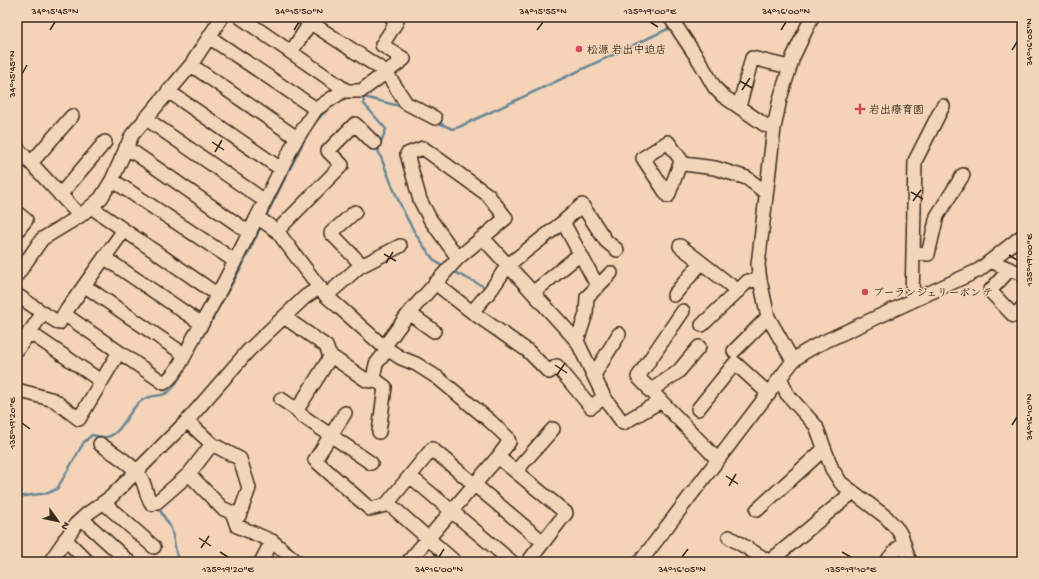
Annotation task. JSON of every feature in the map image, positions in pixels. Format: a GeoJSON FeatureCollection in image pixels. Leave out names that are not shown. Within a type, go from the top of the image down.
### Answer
{"type":"FeatureCollection","features":[{"type":"Feature","properties":{"kind":"street"},"geometry":{"type":"LineString","coordinates":[[20,267],[42,239],[80,216],[101,198],[112,180],[132,135],[191,65],[222,17]]}},
{"type":"Feature","properties":{"kind":"street"},"geometry":{"type":"LineString","coordinates":[[240,17],[346,91]]}},
{"type":"Feature","properties":{"kind":"street"},"geometry":{"type":"LineString","coordinates":[[64,314],[164,383],[169,379],[185,355],[250,232],[262,220],[266,201],[281,169],[297,138],[316,109],[343,91],[361,91],[404,59],[382,45],[396,21],[391,17]]}},
{"type":"Feature","properties":{"kind":"street"},"geometry":{"type":"LineString","coordinates":[[793,361],[768,316],[758,265],[774,128],[780,99],[789,67],[812,17]]}},
{"type":"Feature","properties":{"kind":"street"},"geometry":{"type":"LineString","coordinates":[[291,52],[309,19],[386,72],[406,102],[435,118]]}},
{"type":"Feature","properties":{"kind":"street"},"geometry":{"type":"LineString","coordinates":[[674,23],[715,88],[739,108],[765,125],[774,128]]}},
{"type":"Feature","properties":{"kind":"street"},"geometry":{"type":"LineString","coordinates":[[209,37],[316,109]]}},
{"type":"Feature","properties":{"kind":"street"},"geometry":{"type":"LineString","coordinates":[[739,108],[752,58],[789,67]]}},
{"type":"Feature","properties":{"kind":"street"},"geometry":{"type":"LineString","coordinates":[[191,65],[297,138]]}},
{"type":"Feature","properties":{"kind":"street"},"geometry":{"type":"LineString","coordinates":[[168,91],[281,169]]}},
{"type":"Feature","properties":{"kind":"street"},"geometry":{"type":"LineString","coordinates":[[912,301],[916,161],[943,106]]}},
{"type":"Feature","properties":{"kind":"street"},"geometry":{"type":"LineString","coordinates":[[31,163],[72,116]]}},
{"type":"Feature","properties":{"kind":"street"},"geometry":{"type":"LineString","coordinates":[[146,118],[266,201]]}},
{"type":"Feature","properties":{"kind":"street"},"geometry":{"type":"LineString","coordinates":[[277,231],[342,165],[328,151],[355,124],[374,143]]}},
{"type":"Feature","properties":{"kind":"street"},"geometry":{"type":"LineString","coordinates":[[60,195],[105,142]]}},
{"type":"Feature","properties":{"kind":"street"},"geometry":{"type":"LineString","coordinates":[[126,147],[250,232]]}},
{"type":"Feature","properties":{"kind":"street"},"geometry":{"type":"LineString","coordinates":[[17,148],[80,216]]}},
{"type":"Feature","properties":{"kind":"street"},"geometry":{"type":"LineString","coordinates":[[374,378],[376,364],[409,313],[458,258],[506,218],[488,195],[423,148],[407,154],[420,200],[430,219],[458,258]]}},
{"type":"Feature","properties":{"kind":"street"},"geometry":{"type":"LineString","coordinates":[[682,161],[684,164],[715,168],[747,178],[766,193]]}},
{"type":"Feature","properties":{"kind":"street"},"geometry":{"type":"LineString","coordinates":[[913,253],[928,254],[937,216],[963,174]]}},
{"type":"Feature","properties":{"kind":"street"},"geometry":{"type":"LineString","coordinates":[[112,180],[235,261]]}},
{"type":"Feature","properties":{"kind":"street"},"geometry":{"type":"LineString","coordinates":[[472,312],[491,290],[508,265],[563,222],[582,205],[606,241],[617,250]]}},
{"type":"Feature","properties":{"kind":"street"},"geometry":{"type":"LineString","coordinates":[[91,207],[218,295]]}},
{"type":"Feature","properties":{"kind":"street"},"geometry":{"type":"LineString","coordinates":[[355,212],[331,233],[362,265]]}},
{"type":"Feature","properties":{"kind":"street"},"geometry":{"type":"LineString","coordinates":[[17,213],[26,220],[17,231]]}},
{"type":"Feature","properties":{"kind":"street"},"geometry":{"type":"LineString","coordinates":[[262,220],[277,231],[323,292],[386,348],[438,378],[490,421],[507,438],[509,442],[475,485],[408,562]]}},
{"type":"Feature","properties":{"kind":"street"},"geometry":{"type":"LineString","coordinates":[[563,222],[598,287]]}},
{"type":"Feature","properties":{"kind":"street"},"geometry":{"type":"LineString","coordinates":[[17,295],[59,323],[124,230]]}},
{"type":"Feature","properties":{"kind":"street"},"geometry":{"type":"LineString","coordinates":[[640,562],[781,379],[793,361],[817,345],[978,270],[1022,236]]}},
{"type":"Feature","properties":{"kind":"street"},"geometry":{"type":"LineString","coordinates":[[483,238],[534,292],[577,341],[604,397],[622,423],[661,401]]}},
{"type":"Feature","properties":{"kind":"street"},"geometry":{"type":"LineString","coordinates":[[50,562],[76,524],[82,518],[111,498],[187,421],[248,351],[305,297],[323,292],[362,265],[400,246]]}},
{"type":"Feature","properties":{"kind":"street"},"geometry":{"type":"LineString","coordinates":[[680,246],[738,291]]}},
{"type":"Feature","properties":{"kind":"street"},"geometry":{"type":"LineString","coordinates":[[534,292],[580,254]]}},
{"type":"Feature","properties":{"kind":"street"},"geometry":{"type":"LineString","coordinates":[[105,258],[202,324]]}},
{"type":"Feature","properties":{"kind":"street"},"geometry":{"type":"LineString","coordinates":[[990,262],[1016,272]]}},
{"type":"Feature","properties":{"kind":"street"},"geometry":{"type":"LineString","coordinates":[[674,294],[701,263]]}},
{"type":"Feature","properties":{"kind":"street"},"geometry":{"type":"LineString","coordinates":[[1016,272],[990,291],[1014,316],[1022,308]]}},
{"type":"Feature","properties":{"kind":"street"},"geometry":{"type":"LineString","coordinates":[[577,341],[586,314],[588,297],[611,273]]}},
{"type":"Feature","properties":{"kind":"street"},"geometry":{"type":"LineString","coordinates":[[702,325],[748,281],[760,280]]}},
{"type":"Feature","properties":{"kind":"street"},"geometry":{"type":"LineString","coordinates":[[435,283],[472,312],[528,351],[549,372],[557,366],[591,408],[604,397]]}},
{"type":"Feature","properties":{"kind":"street"},"geometry":{"type":"LineString","coordinates":[[85,286],[185,355]]}},
{"type":"Feature","properties":{"kind":"street"},"geometry":{"type":"LineString","coordinates":[[683,311],[638,377],[718,459]]}},
{"type":"Feature","properties":{"kind":"street"},"geometry":{"type":"LineString","coordinates":[[17,350],[42,313]]}},
{"type":"Feature","properties":{"kind":"street"},"geometry":{"type":"LineString","coordinates":[[409,313],[434,330]]}},
{"type":"Feature","properties":{"kind":"street"},"geometry":{"type":"LineString","coordinates":[[734,351],[768,316]]}},
{"type":"Feature","properties":{"kind":"street"},"geometry":{"type":"LineString","coordinates":[[284,318],[326,346],[331,356],[366,380],[370,381],[374,378]]}},
{"type":"Feature","properties":{"kind":"street"},"geometry":{"type":"LineString","coordinates":[[29,332],[101,382]]}},
{"type":"Feature","properties":{"kind":"street"},"geometry":{"type":"LineString","coordinates":[[594,375],[619,334]]}},
{"type":"Feature","properties":{"kind":"street"},"geometry":{"type":"LineString","coordinates":[[650,391],[678,372],[699,347]]}},
{"type":"Feature","properties":{"kind":"street"},"geometry":{"type":"LineString","coordinates":[[17,390],[54,400],[79,419],[119,352]]}},
{"type":"Feature","properties":{"kind":"street"},"geometry":{"type":"LineString","coordinates":[[297,410],[331,356]]}},
{"type":"Feature","properties":{"kind":"street"},"geometry":{"type":"LineString","coordinates":[[698,409],[735,363],[769,394]]}},
{"type":"Feature","properties":{"kind":"street"},"geometry":{"type":"LineString","coordinates":[[374,378],[385,387],[379,432]]}},
{"type":"Feature","properties":{"kind":"street"},"geometry":{"type":"LineString","coordinates":[[781,379],[787,394],[816,426],[832,469],[841,483],[886,517],[898,530],[911,562]]}},
{"type":"Feature","properties":{"kind":"street"},"geometry":{"type":"LineString","coordinates":[[282,399],[297,410],[301,415],[371,463]]}},
{"type":"Feature","properties":{"kind":"street"},"geometry":{"type":"LineString","coordinates":[[345,413],[315,460],[370,509],[386,506],[432,449],[543,542]]}},
{"type":"Feature","properties":{"kind":"street"},"geometry":{"type":"LineString","coordinates":[[187,421],[212,444],[240,459],[249,488],[239,516],[222,508],[188,474]]}},
{"type":"Feature","properties":{"kind":"street"},"geometry":{"type":"LineString","coordinates":[[516,471],[553,429]]}},
{"type":"Feature","properties":{"kind":"street"},"geometry":{"type":"LineString","coordinates":[[100,444],[137,471],[142,478],[149,500],[152,504],[157,502],[188,474],[212,444]]}},
{"type":"Feature","properties":{"kind":"street"},"geometry":{"type":"LineString","coordinates":[[758,510],[824,449]]}},
{"type":"Feature","properties":{"kind":"street"},"geometry":{"type":"LineString","coordinates":[[498,457],[566,513],[528,562]]}},
{"type":"Feature","properties":{"kind":"street"},"geometry":{"type":"LineString","coordinates":[[410,476],[512,562]]}},
{"type":"Feature","properties":{"kind":"street"},"geometry":{"type":"LineString","coordinates":[[729,538],[769,562],[853,492]]}},
{"type":"Feature","properties":{"kind":"street"},"geometry":{"type":"LineString","coordinates":[[104,503],[154,548]]}},
{"type":"Feature","properties":{"kind":"street"},"geometry":{"type":"LineString","coordinates":[[388,503],[455,562]]}},
{"type":"Feature","properties":{"kind":"street"},"geometry":{"type":"LineString","coordinates":[[232,512],[237,526],[272,541],[297,562]]}},
{"type":"Feature","properties":{"kind":"street"},"geometry":{"type":"LineString","coordinates":[[82,518],[129,562]]}},
{"type":"Feature","properties":{"kind":"street"},"geometry":{"type":"LineString","coordinates":[[65,539],[88,562]]}},
{"type":"Feature","properties":{"kind":"street"},"geometry":{"type":"LineString","coordinates":[[261,562],[272,541]]}},
{"type":"Feature","properties":{"kind":"street"},"geometry":{"type":"LineString","coordinates":[[886,562],[903,544]]}},
{"type":"Feature","properties":{"kind":"waterway"},"geometry":{"type":"LineString","coordinates":[[680,24],[694,17]]}},
{"type":"Feature","properties":{"kind":"waterway"},"geometry":{"type":"LineString","coordinates":[[825,17],[845,19],[851,17]]}},
{"type":"Feature","properties":{"kind":"waterway"},"geometry":{"type":"LineString","coordinates":[[437,122],[452,129],[459,127],[672,27]]}},
{"type":"Feature","properties":{"kind":"waterway"},"geometry":{"type":"LineString","coordinates":[[360,96],[403,107]]}},
{"type":"Feature","properties":{"kind":"waterway"},"geometry":{"type":"LineString","coordinates":[[314,124],[334,104],[349,97]]}},
{"type":"Feature","properties":{"kind":"waterway"},"geometry":{"type":"LineString","coordinates":[[363,97],[364,104],[386,129],[378,150],[404,213],[429,254],[444,267]]}},
{"type":"Feature","properties":{"kind":"waterway"},"geometry":{"type":"LineString","coordinates":[[265,218],[306,137]]}},
{"type":"Feature","properties":{"kind":"waterway"},"geometry":{"type":"LineString","coordinates":[[191,357],[242,266],[262,224]]}},
{"type":"Feature","properties":{"kind":"waterway"},"geometry":{"type":"LineString","coordinates":[[452,271],[487,288]]}},
{"type":"Feature","properties":{"kind":"waterway"},"geometry":{"type":"LineString","coordinates":[[17,497],[48,493],[57,489],[84,442],[92,435],[100,437],[113,435],[136,405],[151,396],[169,392],[175,386],[183,371]]}},
{"type":"Feature","properties":{"kind":"waterway"},"geometry":{"type":"LineString","coordinates":[[158,507],[171,528],[178,562]]}},
{"type":"Feature","properties":{"kind":"place","name":"松源 岩出中迫店"},"geometry":{"type":"Point","coordinates":[579,49]}},
{"type":"Feature","properties":{"kind":"place","name":"岩出療育園"},"geometry":{"type":"Point","coordinates":[860,109]}},
{"type":"Feature","properties":{"kind":"place","name":"ブーランジェリーボンテ"},"geometry":{"type":"Point","coordinates":[865,292]}}]}
